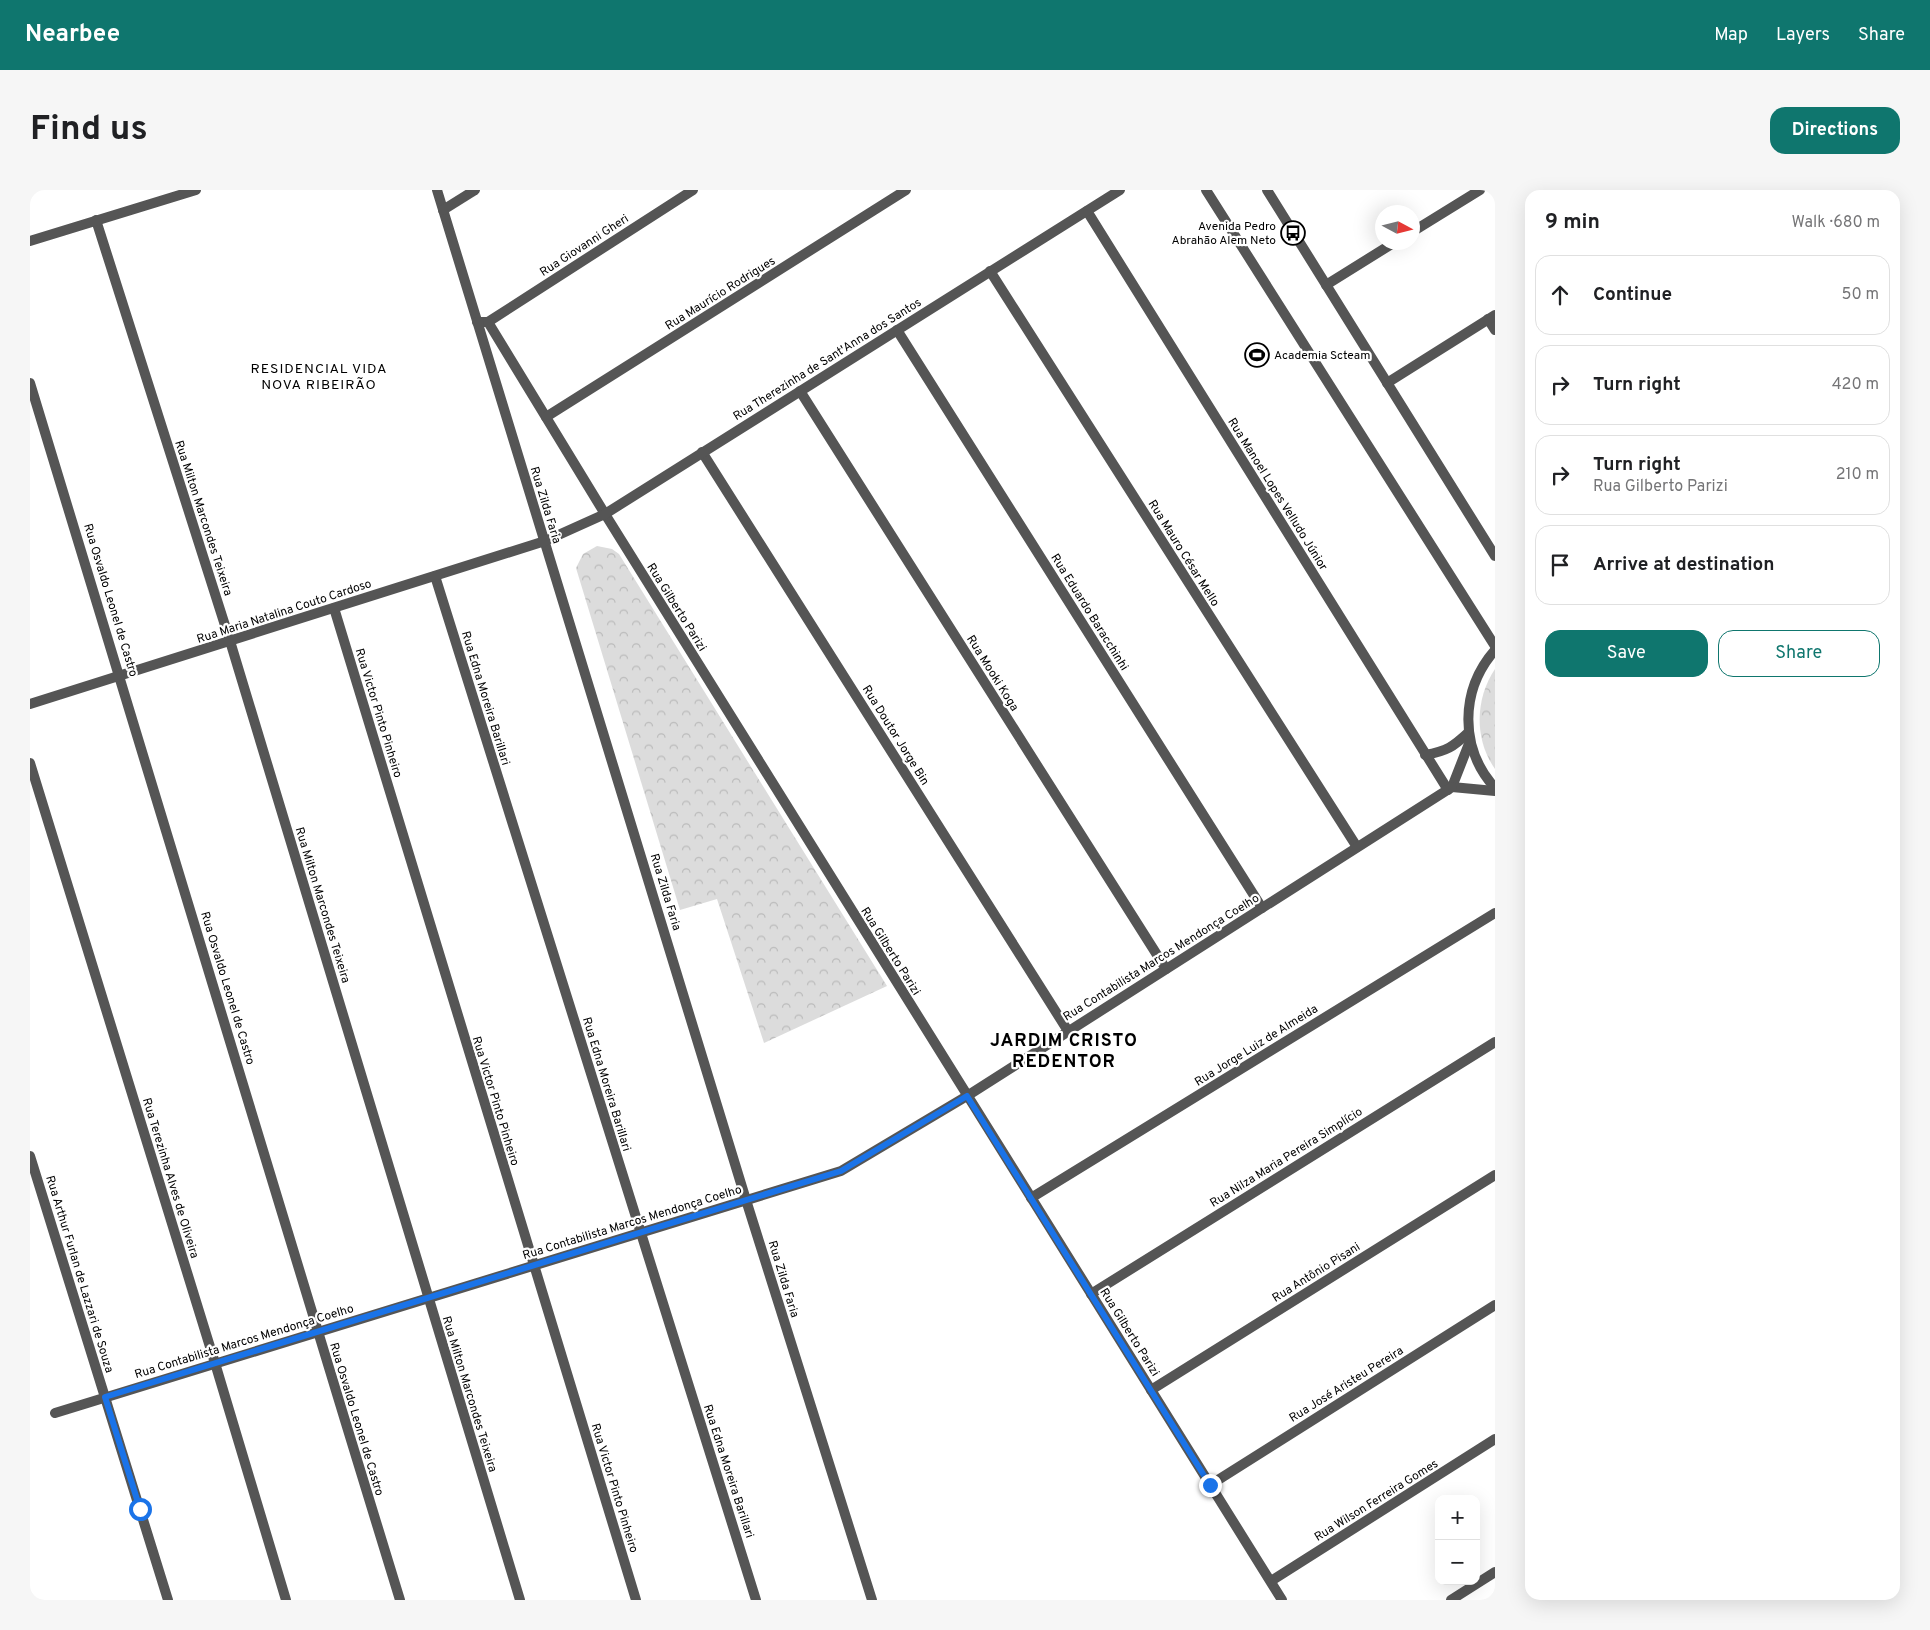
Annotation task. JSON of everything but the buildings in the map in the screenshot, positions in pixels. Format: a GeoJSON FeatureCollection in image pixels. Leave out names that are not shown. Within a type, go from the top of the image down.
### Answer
{"type":"FeatureCollection","features":[{"type":"Feature","properties":{"kind":"street"},"geometry":{"type":"LineString","coordinates":[[30,241],[196,190]]}},
{"type":"Feature","properties":{"kind":"street","name":"Rua Zilda Faria"},"geometry":{"type":"LineString","coordinates":[[437,190],[746,1200],[872,1600]]}},
{"type":"Feature","properties":{"kind":"street"},"geometry":{"type":"LineString","coordinates":[[443,210],[475,190]]}},
{"type":"Feature","properties":{"kind":"street","name":"Rua Giovanni Gheri"},"geometry":{"type":"LineString","coordinates":[[488,322],[693,190]]}},
{"type":"Feature","properties":{"kind":"street","name":"Rua Maurício Rodrigues"},"geometry":{"type":"LineString","coordinates":[[546,417],[906,190]]}},
{"type":"Feature","properties":{"kind":"street","name":"Rua Therezinha de Sant'Anna dos Santos"},"geometry":{"type":"LineString","coordinates":[[545,541],[605,514],[1120,190]]}},
{"type":"Feature","properties":{"kind":"street"},"geometry":{"type":"LineString","coordinates":[[1206,190],[1495,646]]}},
{"type":"Feature","properties":{"kind":"street"},"geometry":{"type":"LineString","coordinates":[[1267,190],[1495,556]]}},
{"type":"Feature","properties":{"kind":"street"},"geometry":{"type":"LineString","coordinates":[[1420,227],[1480,190]]}},
{"type":"Feature","properties":{"kind":"street","name":"Rua Manoel Lopes Velludo Júnior"},"geometry":{"type":"LineString","coordinates":[[1087,211],[1425,755],[1450,788]]}},
{"type":"Feature","properties":{"kind":"street","name":"Rua Milton Marcondes Teixeira"},"geometry":{"type":"LineString","coordinates":[[96,220],[230,641],[520,1600]]}},
{"type":"Feature","properties":{"kind":"street"},"geometry":{"type":"LineString","coordinates":[[1326,285],[1382,250]]}},
{"type":"Feature","properties":{"kind":"street","name":"Rua Mauro César Mello"},"geometry":{"type":"LineString","coordinates":[[990,272],[1357,848]]}},
{"type":"Feature","properties":{"kind":"street"},"geometry":{"type":"LineString","coordinates":[[1387,383],[1492,317],[1495,330]]}},
{"type":"Feature","properties":{"kind":"street"},"geometry":{"type":"LineString","coordinates":[[477,322],[488,322]]}},
{"type":"Feature","properties":{"kind":"street","name":"Rua Gilberto Parizi"},"geometry":{"type":"LineString","coordinates":[[488,322],[605,514],[1282,1600]]}},
{"type":"Feature","properties":{"kind":"street","name":"Rua Eduardo Baracchinhi"},"geometry":{"type":"LineString","coordinates":[[896,330],[1262,908]]}},
{"type":"Feature","properties":{"kind":"street","name":"Rua Osvaldo Leonel de Castro"},"geometry":{"type":"LineString","coordinates":[[30,383],[122,675],[400,1600]]}},
{"type":"Feature","properties":{"kind":"street","name":"Rua Mooki Koga"},"geometry":{"type":"LineString","coordinates":[[800,391],[1166,969]]}},
{"type":"Feature","properties":{"kind":"street","name":"Rua Doutor Jorge Bin"},"geometry":{"type":"LineString","coordinates":[[702,452],[1068,1031]]}},
{"type":"Feature","properties":{"kind":"street","name":"Rua Maria Natalina Couto Cardoso"},"geometry":{"type":"LineString","coordinates":[[30,704],[545,541]]}},
{"type":"Feature","properties":{"kind":"street","name":"Rua Edna Moreira Barillari"},"geometry":{"type":"LineString","coordinates":[[435,576],[756,1600]]}},
{"type":"Feature","properties":{"kind":"street","name":"Rua Victor Pinto Pinheiro"},"geometry":{"type":"LineString","coordinates":[[334,608],[636,1600]]}},
{"type":"Feature","properties":{"kind":"street"},"geometry":{"type":"LineString","coordinates":[[1495,650],[1474,682],[1468,712],[1469,736],[1481,769],[1495,789]]}},
{"type":"Feature","properties":{"kind":"street"},"geometry":{"type":"LineString","coordinates":[[1425,755],[1443,752],[1469,736]]}},
{"type":"Feature","properties":{"kind":"street"},"geometry":{"type":"LineString","coordinates":[[1469,736],[1450,788],[1495,789]]}},
{"type":"Feature","properties":{"kind":"street","name":"Rua Terezinha Alves de Oliveira"},"geometry":{"type":"LineString","coordinates":[[30,764],[215,1363],[286,1600]]}},
{"type":"Feature","properties":{"kind":"street","name":"Rua Contabilista Marcos Mendonça Coelho"},"geometry":{"type":"LineString","coordinates":[[55,1413],[841,1171],[967,1096],[1450,788]]}},
{"type":"Feature","properties":{"kind":"street","name":"Rua Jorge Luiz de Almeida"},"geometry":{"type":"LineString","coordinates":[[1031,1198],[1495,913]]}},
{"type":"Feature","properties":{"kind":"street","name":"Rua Nilza Maria Pereira Simplício"},"geometry":{"type":"LineString","coordinates":[[1091,1294],[1495,1042]]}},
{"type":"Feature","properties":{"kind":"street","name":"Rua Arthur Furlan de Lazzari de Souza"},"geometry":{"type":"LineString","coordinates":[[30,1156],[168,1600]]}},
{"type":"Feature","properties":{"kind":"street","name":"Rua Antônio Pisani"},"geometry":{"type":"LineString","coordinates":[[1151,1390],[1495,1175]]}},
{"type":"Feature","properties":{"kind":"street","name":"Rua José Aristeu Pereira"},"geometry":{"type":"LineString","coordinates":[[1210,1485],[1495,1305]]}},
{"type":"Feature","properties":{"kind":"street","name":"Rua Wilson Ferreira Gomes"},"geometry":{"type":"LineString","coordinates":[[1271,1582],[1495,1439]]}},
{"type":"Feature","properties":{"kind":"street"},"geometry":{"type":"LineString","coordinates":[[1451,1600],[1495,1572]]}},
{"type":"Feature","properties":{"kind":"green space"},"geometry":{"type":"Polygon","coordinates":[[[597,546],[612,549],[619,554],[887,986],[764,1043],[717,899],[680,910],[576,568],[583,554],[597,546]]]}},
{"type":"Feature","properties":{"kind":"green space"},"geometry":{"type":"Polygon","coordinates":[[[1495,669],[1495,769],[1483,745],[1480,719],[1484,693],[1495,669]]]}},
{"type":"Feature","properties":{"kind":"place","name":"Avenida Pedro Abrahão Alem Neto"},"geometry":{"type":"Point","coordinates":[1293,233]}},
{"type":"Feature","properties":{"kind":"place","name":"Academia Scteam"},"geometry":{"type":"Point","coordinates":[1257,355]}},
{"type":"Feature","properties":{"kind":"district","name":"RESIDENCIAL VIDA NOVA RIBEIRÃO"},"geometry":{"type":"Point","coordinates":[319,376]}},
{"type":"Feature","properties":{"kind":"district","name":"JARDIM CRISTO REDENTOR"},"geometry":{"type":"Point","coordinates":[1064,1050]}},
{"type":"Feature","properties":{"kind":"route"},"geometry":{"type":"LineString","coordinates":[[140,1509],[105,1397],[841,1171],[967,1096],[1210,1485]]}}]}
